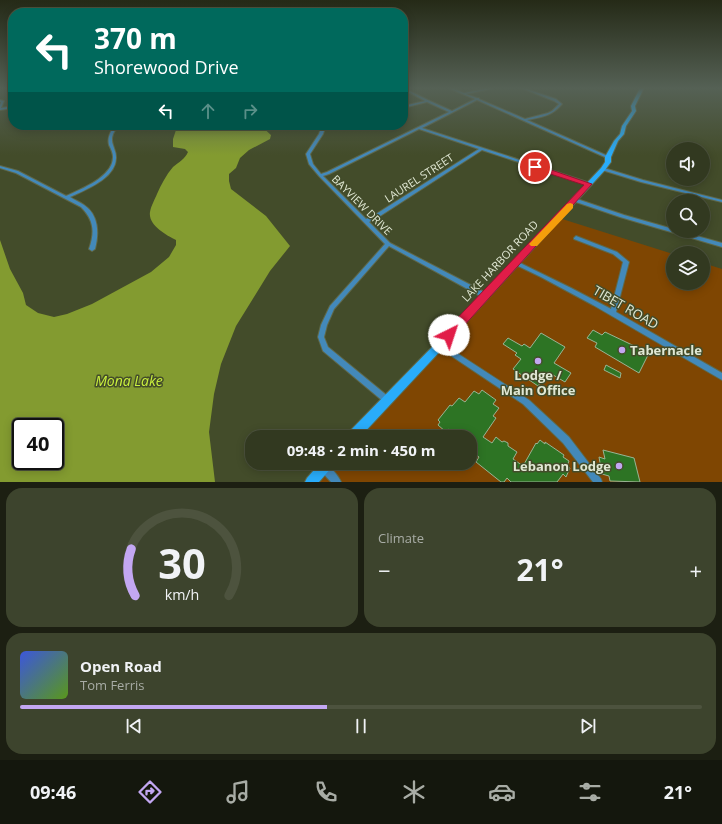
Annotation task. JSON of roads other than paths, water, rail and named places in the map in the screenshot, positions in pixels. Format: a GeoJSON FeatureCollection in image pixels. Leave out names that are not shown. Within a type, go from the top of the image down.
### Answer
{"type":"FeatureCollection","features":[{"type":"Feature","properties":{"kind":"street"},"geometry":{"type":"LineString","coordinates":[[320,175],[455,110]]}},
{"type":"Feature","properties":{"kind":"street"},"geometry":{"type":"LineString","coordinates":[[504,110],[608,157]]}},
{"type":"Feature","properties":{"kind":"street"},"geometry":{"type":"LineString","coordinates":[[525,120],[550,114],[555,110]]}},
{"type":"Feature","properties":{"kind":"street","name":"LAKE HARBOR ROAD"},"geometry":{"type":"LineString","coordinates":[[359,430],[486,296],[603,169],[608,162],[608,157],[616,141],[622,134],[624,126],[633,113],[633,110]]}},
{"type":"Feature","properties":{"kind":"street"},"geometry":{"type":"LineString","coordinates":[[419,128],[589,184]]}},
{"type":"Feature","properties":{"kind":"street"},"geometry":{"type":"LineString","coordinates":[[67,197],[95,182],[108,172],[114,164],[113,152],[109,143],[113,130]]}},
{"type":"Feature","properties":{"kind":"street","name":"BAYVIEW DRIVE"},"geometry":{"type":"LineString","coordinates":[[322,130],[308,154],[311,164],[388,244],[486,296]]}},
{"type":"Feature","properties":{"kind":"street","name":"LAUREL STREET"},"geometry":{"type":"LineString","coordinates":[[367,221],[481,149]]}},
{"type":"Feature","properties":{"kind":"street"},"geometry":{"type":"LineString","coordinates":[[0,167],[17,172],[67,197],[86,209],[94,220],[96,238],[92,249]]}},
{"type":"Feature","properties":{"kind":"street"},"geometry":{"type":"LineString","coordinates":[[603,169],[642,181],[722,201]]}},
{"type":"Feature","properties":{"kind":"street"},"geometry":{"type":"LineString","coordinates":[[575,200],[722,244]]}},
{"type":"Feature","properties":{"kind":"street"},"geometry":{"type":"LineString","coordinates":[[576,238],[615,253],[626,262],[612,312]]}},
{"type":"Feature","properties":{"kind":"street"},"geometry":{"type":"LineString","coordinates":[[387,400],[325,349],[321,337],[324,325],[332,308],[388,244]]}},
{"type":"Feature","properties":{"kind":"street","name":"TIBET ROAD"},"geometry":{"type":"LineString","coordinates":[[516,263],[612,312],[722,377]]}},
{"type":"Feature","properties":{"kind":"street"},"geometry":{"type":"LineString","coordinates":[[440,345],[526,402],[566,440],[598,482]]}},
{"type":"Feature","properties":{"kind":"street"},"geometry":{"type":"LineString","coordinates":[[310,482],[322,470]]}},
{"type":"Feature","properties":{"kind":"street"},"geometry":{"type":"LineString","coordinates":[[329,470],[337,482]]}},
{"type":"Feature","properties":{"kind":"water","name":"Mona Lake"},"geometry":{"type":"Polygon","coordinates":[[[176,130],[266,130],[271,135],[270,139],[249,150],[240,158],[236,168],[229,174],[229,181],[231,189],[266,216],[290,246],[270,271],[236,326],[221,364],[214,394],[209,432],[215,482],[0,482],[0,240],[10,269],[23,293],[26,305],[38,313],[54,317],[67,314],[92,304],[151,272],[169,257],[176,245],[176,240],[158,229],[150,217],[151,207],[168,173],[173,167],[184,159],[188,152],[185,149],[173,147],[173,139],[176,130]]]}},
{"type":"Feature","properties":{"kind":"place","name":"Tabernacle"},"geometry":{"type":"Point","coordinates":[622,350]}},
{"type":"Feature","properties":{"kind":"place","name":"Lodge / Main Office"},"geometry":{"type":"Point","coordinates":[538,361]}},
{"type":"Feature","properties":{"kind":"place","name":"Lebanon Lodge"},"geometry":{"type":"Point","coordinates":[619,466]}}]}
